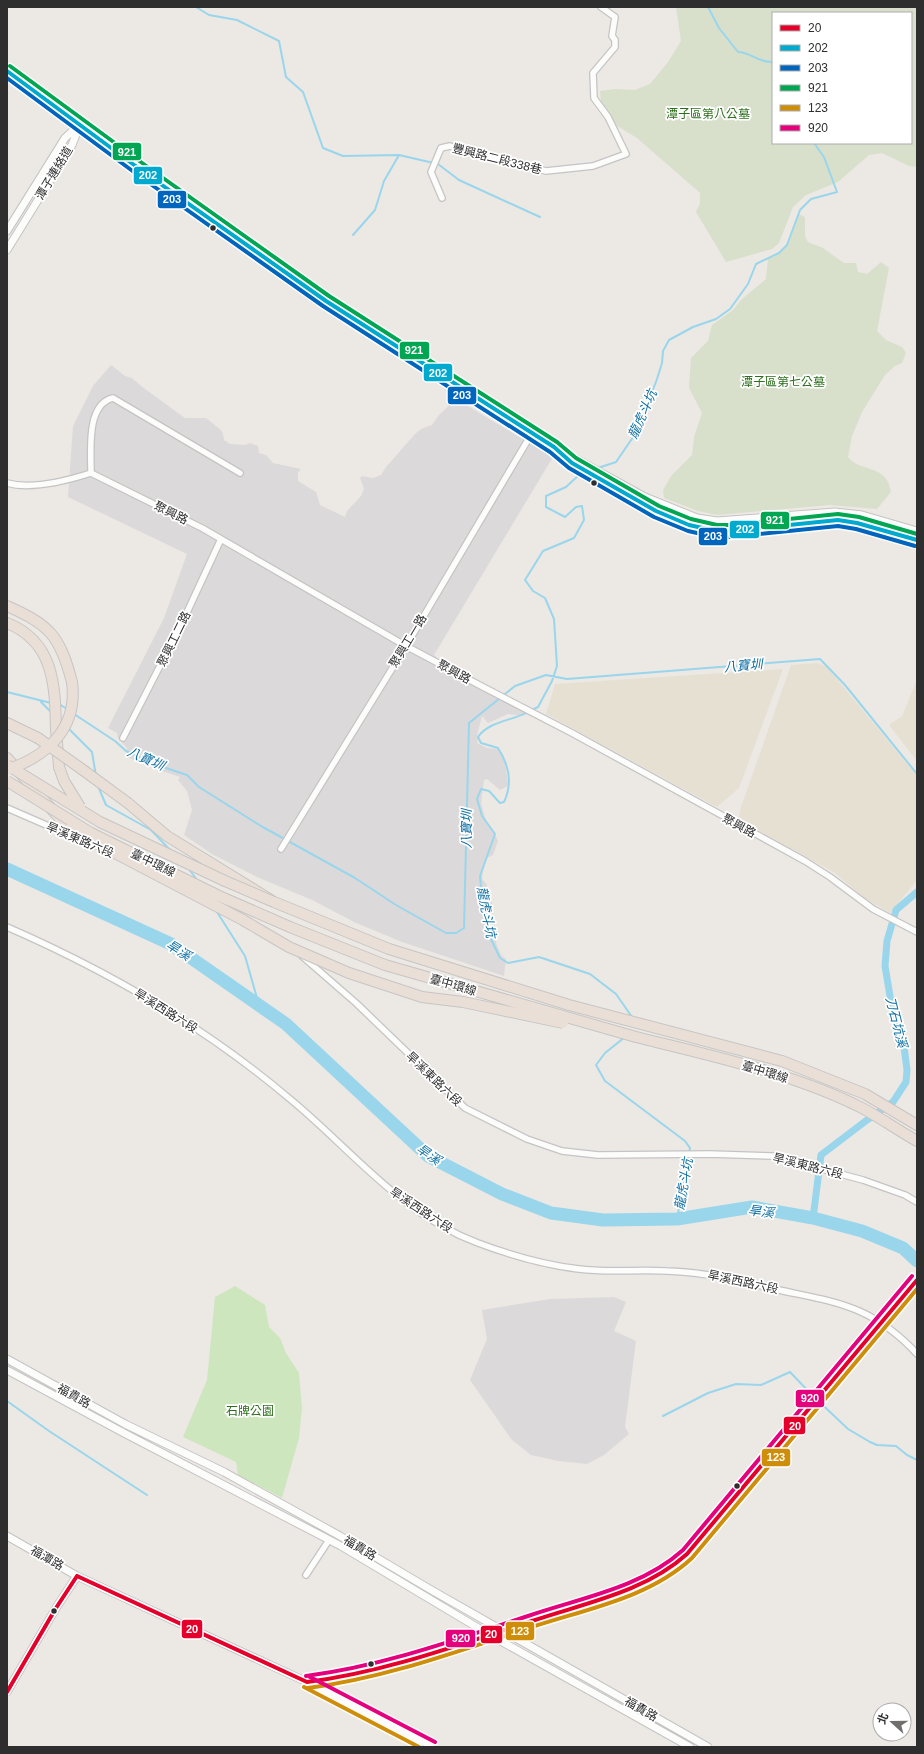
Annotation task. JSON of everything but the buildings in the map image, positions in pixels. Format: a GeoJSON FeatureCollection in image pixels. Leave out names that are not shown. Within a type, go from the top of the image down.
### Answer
{"type":"FeatureCollection","features":[{"type":"Feature","properties":{"kind":"highway"},"geometry":{"type":"LineString","coordinates":[[7,606],[38,622],[48,630],[65,656],[72,682],[73,706],[60,735],[47,750],[33,760],[7,770]]}},
{"type":"Feature","properties":{"kind":"highway"},"geometry":{"type":"LineString","coordinates":[[7,623],[31,638],[47,660],[54,684],[59,767],[64,781],[78,806],[158,876]]}},
{"type":"Feature","properties":{"kind":"highway"},"geometry":{"type":"LineString","coordinates":[[7,723],[38,738],[128,803],[167,836],[274,902]]}},
{"type":"Feature","properties":{"kind":"highway"},"geometry":{"type":"LineString","coordinates":[[7,758],[69,829],[243,920],[289,947],[376,983],[422,998],[463,1002],[636,1037]]}},
{"type":"Feature","properties":{"kind":"highway","name":"臺中環線"},"geometry":{"type":"LineString","coordinates":[[7,764],[100,822],[225,881],[389,948],[569,1005],[782,1060],[865,1094],[917,1125]]}},
{"type":"Feature","properties":{"kind":"highway","name":"臺中環線"},"geometry":{"type":"LineString","coordinates":[[7,782],[92,833],[219,896],[297,930],[384,965],[636,1037],[773,1074],[817,1089],[862,1108],[917,1141]]}},
{"type":"Feature","properties":{"kind":"street","name":"豐興路二段338巷"},"geometry":{"type":"LineString","coordinates":[[442,198],[431,172],[440,148],[450,146],[469,154],[493,156],[546,171],[593,166],[626,154],[608,117],[594,98],[593,73],[615,47],[615,40],[612,36],[616,17],[601,7]]}},
{"type":"Feature","properties":{"kind":"street"},"geometry":{"type":"LineString","coordinates":[[7,71],[145,173],[326,301],[484,404],[656,511],[689,525],[716,531],[728,532],[751,528],[838,520],[857,523],[917,540]]}},
{"type":"Feature","properties":{"kind":"street","name":"潭子連絡道"},"geometry":{"type":"LineString","coordinates":[[7,231],[65,138],[80,124]]}},
{"type":"Feature","properties":{"kind":"street","name":"潭子連絡道"},"geometry":{"type":"LineString","coordinates":[[7,250],[72,145],[80,124]]}},
{"type":"Feature","properties":{"kind":"street"},"geometry":{"type":"LineString","coordinates":[[7,483],[28,485],[65,482],[91,473],[91,442],[96,411],[103,402],[114,398],[240,473]]}},
{"type":"Feature","properties":{"kind":"street","name":"聚興工一路"},"geometry":{"type":"LineString","coordinates":[[281,849],[406,646],[532,433]]}},
{"type":"Feature","properties":{"kind":"street"},"geometry":{"type":"LineString","coordinates":[[591,470],[645,497],[697,518],[729,521],[835,512],[862,515],[917,531]]}},
{"type":"Feature","properties":{"kind":"street","name":"聚興路"},"geometry":{"type":"LineString","coordinates":[[91,473],[221,539],[406,646],[572,733],[805,861],[888,918],[917,932]]}},
{"type":"Feature","properties":{"kind":"street","name":"聚興工二路"},"geometry":{"type":"LineString","coordinates":[[124,738],[184,621],[221,539]]}},
{"type":"Feature","properties":{"kind":"street","name":"旱溪東路六段"},"geometry":{"type":"LineString","coordinates":[[7,808],[195,891],[262,929],[305,959],[356,1003],[465,1108],[527,1139],[562,1151],[598,1154],[710,1154],[773,1156],[862,1180],[917,1202]]}},
{"type":"Feature","properties":{"kind":"street","name":"旱溪西路六段"},"geometry":{"type":"LineString","coordinates":[[7,927],[91,965],[168,1010],[227,1050],[292,1100],[385,1187],[410,1206],[449,1230],[477,1243],[517,1256],[580,1270],[665,1270],[704,1273],[839,1303],[882,1320],[917,1354]]}},
{"type":"Feature","properties":{"kind":"street"},"geometry":{"type":"LineString","coordinates":[[307,1682],[333,1679],[434,1654],[634,1588],[660,1575],[679,1561],[917,1280]]}},
{"type":"Feature","properties":{"kind":"street","name":"福貴路"},"geometry":{"type":"LineString","coordinates":[[7,1359],[126,1424],[231,1476],[340,1536],[433,1591],[708,1747]]}},
{"type":"Feature","properties":{"kind":"street","name":"福貴路"},"geometry":{"type":"LineString","coordinates":[[7,1370],[329,1540],[490,1635],[690,1747]]}},
{"type":"Feature","properties":{"kind":"street","name":"福潭路"},"geometry":{"type":"LineString","coordinates":[[7,1536],[77,1576],[307,1682],[432,1747]]}},
{"type":"Feature","properties":{"kind":"street"},"geometry":{"type":"LineString","coordinates":[[306,1575],[329,1540]]}},
{"type":"Feature","properties":{"kind":"street"},"geometry":{"type":"LineString","coordinates":[[7,1692],[58,1604],[77,1576]]}},
{"type":"Feature","properties":{"kind":"shaded area"},"geometry":{"type":"Polygon","coordinates":[[[111,365],[125,376],[132,378],[185,418],[206,418],[221,430],[224,440],[230,444],[245,445],[250,443],[258,446],[259,453],[266,455],[273,463],[301,469],[298,473],[298,481],[316,492],[320,505],[345,517],[347,511],[361,496],[364,489],[360,478],[362,476],[373,478],[381,475],[386,467],[415,434],[421,429],[432,425],[439,415],[456,399],[553,457],[434,655],[439,660],[527,707],[523,716],[508,714],[488,723],[482,716],[477,735],[479,736],[477,743],[487,748],[498,749],[505,760],[508,786],[500,790],[487,779],[484,780],[481,803],[487,824],[493,831],[498,841],[493,855],[485,859],[482,879],[487,885],[485,901],[492,902],[496,943],[501,955],[506,959],[504,976],[402,942],[354,922],[312,900],[257,877],[212,854],[184,835],[192,810],[187,791],[178,780],[180,777],[150,767],[127,757],[127,748],[118,738],[117,733],[108,728],[164,618],[187,554],[68,497],[73,426],[93,386],[111,365]]]}},
{"type":"Feature","properties":{"kind":"shaded area"},"geometry":{"type":"Polygon","coordinates":[[[818,663],[827,667],[917,776],[917,880],[890,913],[863,897],[835,873],[740,820],[739,817],[741,807],[791,665],[818,663]]]}},
{"type":"Feature","properties":{"kind":"shaded area"},"geometry":{"type":"Polygon","coordinates":[[[783,669],[739,788],[717,807],[546,714],[555,684],[783,669]]]}},
{"type":"Feature","properties":{"kind":"shaded area"},"geometry":{"type":"Polygon","coordinates":[[[917,680],[917,761],[889,725],[902,716],[917,680]]]}},
{"type":"Feature","properties":{"kind":"shaded area"},"geometry":{"type":"Polygon","coordinates":[[[614,1297],[626,1302],[614,1331],[636,1341],[625,1427],[629,1434],[604,1455],[587,1464],[558,1461],[531,1455],[512,1440],[470,1380],[487,1339],[482,1310],[550,1299],[614,1297]]]}},
{"type":"Feature","properties":{"kind":"green space","name":"潭子區第八公墓"},"geometry":{"type":"Polygon","coordinates":[[[676,7],[917,7],[917,167],[909,166],[882,153],[869,155],[838,182],[806,195],[793,207],[779,243],[772,249],[726,262],[696,212],[700,203],[700,193],[637,138],[614,124],[601,102],[600,91],[615,89],[635,90],[650,84],[668,62],[681,41],[676,7]]]}},
{"type":"Feature","properties":{"kind":"green space","name":"潭子區第七公墓"},"geometry":{"type":"Polygon","coordinates":[[[799,214],[805,217],[805,236],[808,242],[823,248],[844,263],[856,263],[858,272],[867,274],[881,262],[889,268],[877,331],[886,340],[902,347],[906,353],[902,363],[895,366],[885,375],[862,412],[852,436],[848,457],[859,465],[879,472],[888,483],[891,492],[877,509],[830,505],[717,515],[698,511],[664,498],[663,490],[671,476],[692,455],[694,437],[702,413],[689,388],[691,358],[708,341],[712,325],[733,310],[741,300],[766,279],[768,259],[776,256],[786,247],[799,214]]]}},
{"type":"Feature","properties":{"kind":"green space","name":"石牌公園"},"geometry":{"type":"Polygon","coordinates":[[[235,1286],[265,1305],[269,1327],[280,1338],[286,1353],[299,1373],[302,1408],[299,1438],[282,1498],[238,1475],[236,1462],[183,1437],[207,1380],[215,1297],[235,1286]]]}},
{"type":"Feature","properties":{"kind":"waterway"},"geometry":{"type":"LineString","coordinates":[[196,7],[209,15],[237,20],[279,41],[286,77],[303,92],[323,148],[343,156],[399,155],[438,164],[459,180],[540,217]]}},
{"type":"Feature","properties":{"kind":"waterway","name":"龍虎斗坑"},"geometry":{"type":"LineString","coordinates":[[708,7],[719,28],[738,52],[743,52],[766,62],[772,62]]}},
{"type":"Feature","properties":{"kind":"waterway","name":"龍虎斗坑"},"geometry":{"type":"LineString","coordinates":[[598,468],[616,462],[638,430],[657,379],[662,363],[663,351],[669,340],[693,327],[716,319],[730,309],[748,284],[756,264],[779,253],[787,245],[800,210],[811,199],[837,192],[824,157],[815,144]]}},
{"type":"Feature","properties":{"kind":"waterway"},"geometry":{"type":"LineString","coordinates":[[353,235],[375,210],[384,181],[399,155]]}},
{"type":"Feature","properties":{"kind":"waterway","name":"龍虎斗坑"},"geometry":{"type":"LineString","coordinates":[[532,710],[538,707],[552,681],[557,666],[554,619],[545,598],[533,591],[525,580],[543,551],[574,538],[584,520],[582,506],[576,507],[565,517],[546,507],[546,496],[566,487],[584,472]]}},
{"type":"Feature","properties":{"kind":"waterway","name":"八寶圳"},"geometry":{"type":"LineString","coordinates":[[74,714],[115,741],[126,751],[157,765],[187,775],[199,787],[261,826],[355,878],[396,905],[446,933],[456,933],[464,928],[469,723],[515,686],[546,675],[567,679],[820,659],[845,685],[917,774]]}},
{"type":"Feature","properties":{"kind":"waterway","name":"八寶圳"},"geometry":{"type":"LineString","coordinates":[[7,692],[51,703]]}},
{"type":"Feature","properties":{"kind":"waterway"},"geometry":{"type":"LineString","coordinates":[[41,702],[52,713]]}},
{"type":"Feature","properties":{"kind":"waterway","name":"八寶圳"},"geometry":{"type":"LineString","coordinates":[[59,704],[67,709]]}},
{"type":"Feature","properties":{"kind":"waterway","name":"龍虎斗坑"},"geometry":{"type":"LineString","coordinates":[[528,712],[494,724],[478,737],[481,743],[498,748],[505,761],[509,781],[507,795],[504,802],[500,803],[489,791],[481,789],[477,799],[482,816],[495,834],[480,876],[482,898],[491,939],[500,958],[508,963],[539,957],[590,974],[616,994],[632,1017]]}},
{"type":"Feature","properties":{"kind":"waterway"},"geometry":{"type":"LineString","coordinates":[[68,728],[92,752],[96,776]]}},
{"type":"Feature","properties":{"kind":"waterway"},"geometry":{"type":"LineString","coordinates":[[98,786],[106,805],[151,830],[171,851]]}},
{"type":"Feature","properties":{"kind":"waterway"},"geometry":{"type":"LineString","coordinates":[[188,868],[198,881]]}},
{"type":"Feature","properties":{"kind":"waterway","name":"旱溪"},"geometry":{"type":"LineString","coordinates":[[7,869],[171,944],[286,1024],[428,1156],[502,1194],[551,1213],[603,1220],[677,1219],[752,1207],[813,1218],[862,1231],[903,1248],[917,1261]]}},
{"type":"Feature","properties":{"kind":"waterway","name":"刀石坑溪"},"geometry":{"type":"LineString","coordinates":[[813,1218],[821,1155],[893,1102],[906,1082],[907,1070],[902,1031],[894,1020],[885,966],[887,941],[896,910],[917,892]]}},
{"type":"Feature","properties":{"kind":"waterway"},"geometry":{"type":"LineString","coordinates":[[217,912],[245,956],[259,1005]]}},
{"type":"Feature","properties":{"kind":"waterway","name":"龍虎斗坑"},"geometry":{"type":"LineString","coordinates":[[625,1037],[605,1053],[596,1065],[605,1081],[685,1141],[690,1148],[677,1219]]}},
{"type":"Feature","properties":{"kind":"waterway"},"geometry":{"type":"LineString","coordinates":[[663,1416],[708,1393],[736,1384],[761,1385],[790,1372],[848,1429],[877,1445],[896,1446],[907,1455],[917,1460]]}},
{"type":"Feature","properties":{"kind":"waterway"},"geometry":{"type":"LineString","coordinates":[[7,1401],[49,1431],[147,1495]]}},
{"type":"Feature","properties":{"kind":"transit line","name":"921"},"geometry":{"type":"LineString","coordinates":[[10,66],[149,168],[329,296],[557,442],[576,458],[659,506],[691,519],[717,525],[838,514],[859,517],[917,534]]}},
{"type":"Feature","properties":{"kind":"transit line","name":"202"},"geometry":{"type":"LineString","coordinates":[[7,71],[145,173],[326,301],[554,447],[572,463],[656,511],[689,525],[716,531],[838,520],[857,523],[917,540]]}},
{"type":"Feature","properties":{"kind":"transit line","name":"203"},"geometry":{"type":"LineString","coordinates":[[7,78],[142,178],[323,306],[550,452],[569,468],[654,517],[688,531],[715,537],[730,537],[838,526],[856,529],[915,546]]}},
{"type":"Feature","properties":{"kind":"transit line","name":"920"},"geometry":{"type":"LineString","coordinates":[[306,1676],[363,1666],[446,1643],[629,1583],[666,1563],[683,1550],[912,1276]]}},
{"type":"Feature","properties":{"kind":"transit line","name":"20"},"geometry":{"type":"LineString","coordinates":[[307,1682],[365,1672],[421,1657],[614,1595],[653,1578],[670,1567],[687,1554],[917,1280]]}},
{"type":"Feature","properties":{"kind":"transit line","name":"123"},"geometry":{"type":"LineString","coordinates":[[308,1688],[366,1678],[422,1663],[616,1601],[637,1593],[675,1572],[692,1558],[917,1289]]}},
{"type":"Feature","properties":{"kind":"transit line","name":"20"},"geometry":{"type":"LineString","coordinates":[[77,1576],[307,1682]]}},
{"type":"Feature","properties":{"kind":"transit line","name":"20"},"geometry":{"type":"LineString","coordinates":[[7,1692],[56,1608],[77,1576]]}},
{"type":"Feature","properties":{"kind":"transit line","name":"920"},"geometry":{"type":"LineString","coordinates":[[310,1677],[435,1742]]}},
{"type":"Feature","properties":{"kind":"transit line","name":"123"},"geometry":{"type":"LineString","coordinates":[[304,1687],[419,1747]]}}]}
